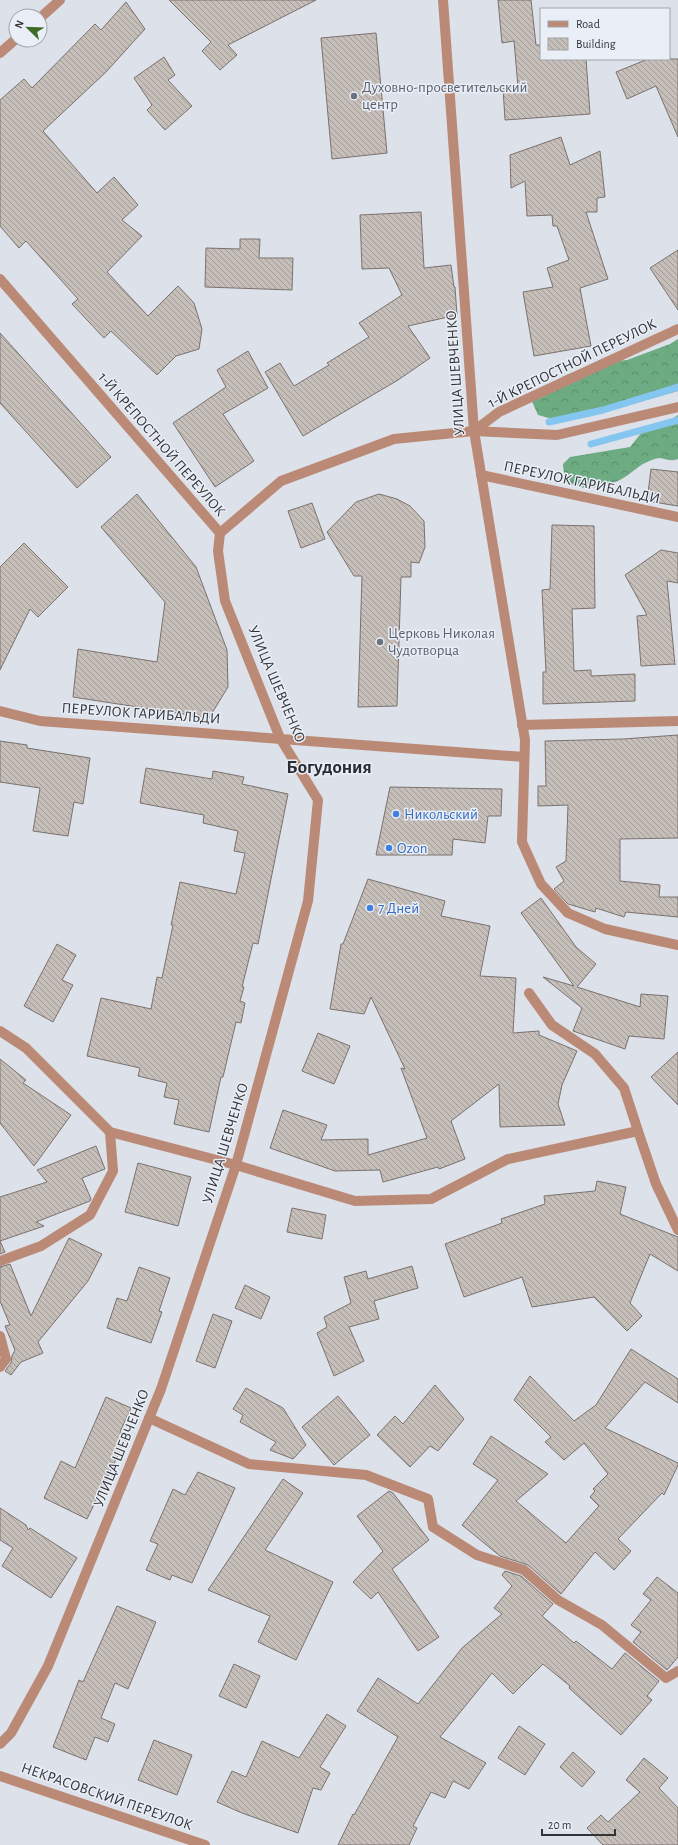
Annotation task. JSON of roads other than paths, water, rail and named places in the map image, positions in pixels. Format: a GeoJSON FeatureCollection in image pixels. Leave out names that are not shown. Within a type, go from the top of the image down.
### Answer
{"type":"FeatureCollection","features":[{"type":"Feature","properties":{"kind":"street"},"geometry":{"type":"LineString","coordinates":[[48,11],[60,0]]}},
{"type":"Feature","properties":{"kind":"street","name":"УЛИЦА ШЕВЧЕНКО"},"geometry":{"type":"LineString","coordinates":[[443,0],[474,432],[524,740],[522,842],[541,884],[568,913],[605,929],[678,945]]}},
{"type":"Feature","properties":{"kind":"street"},"geometry":{"type":"LineString","coordinates":[[0,53],[8,46]]}},
{"type":"Feature","properties":{"kind":"street","name":"1-Й КРЕПОСТНОЙ ПЕРЕУЛОК"},"geometry":{"type":"LineString","coordinates":[[0,280],[220,532],[281,481],[394,439],[474,432],[499,412],[678,329]]}},
{"type":"Feature","properties":{"kind":"street"},"geometry":{"type":"LineString","coordinates":[[474,432],[557,436],[678,407]]}},
{"type":"Feature","properties":{"kind":"street","name":"ПЕРЕУЛОК ГАРИБАЛЬДИ"},"geometry":{"type":"LineString","coordinates":[[481,475],[678,518]]}},
{"type":"Feature","properties":{"kind":"street","name":"УЛИЦА ШЕВЧЕНКО"},"geometry":{"type":"LineString","coordinates":[[0,1744],[11,1734],[48,1666],[161,1389],[236,1165],[308,901],[318,800],[280,738],[225,601],[218,551],[220,532]]}},
{"type":"Feature","properties":{"kind":"street","name":"ПЕРЕУЛОК ГАРИБАЛЬДИ"},"geometry":{"type":"LineString","coordinates":[[0,712],[40,721],[524,757]]}},
{"type":"Feature","properties":{"kind":"street"},"geometry":{"type":"LineString","coordinates":[[522,725],[678,721]]}},
{"type":"Feature","properties":{"kind":"street"},"geometry":{"type":"LineString","coordinates":[[529,993],[552,1025],[595,1054],[624,1088],[656,1184],[678,1230]]}},
{"type":"Feature","properties":{"kind":"street"},"geometry":{"type":"LineString","coordinates":[[0,1031],[26,1048],[110,1132],[236,1165],[355,1202],[431,1198],[508,1159],[638,1131]]}},
{"type":"Feature","properties":{"kind":"street"},"geometry":{"type":"LineString","coordinates":[[0,1260],[41,1246],[90,1215],[113,1171],[110,1132]]}},
{"type":"Feature","properties":{"kind":"street"},"geometry":{"type":"LineString","coordinates":[[0,1336],[6,1359],[0,1367]]}},
{"type":"Feature","properties":{"kind":"street"},"geometry":{"type":"LineString","coordinates":[[149,1418],[249,1464],[366,1475],[428,1499],[433,1527],[477,1555],[524,1570],[558,1600],[602,1625],[666,1678],[678,1671]]}},
{"type":"Feature","properties":{"kind":"street","name":"НЕКРАСОВСКИЙ ПЕРЕУЛОК"},"geometry":{"type":"LineString","coordinates":[[0,1776],[198,1844]]}},
{"type":"Feature","properties":{"kind":"waterway"},"geometry":{"type":"LineString","coordinates":[[549,422],[603,410],[678,387]]}},
{"type":"Feature","properties":{"kind":"waterway"},"geometry":{"type":"LineString","coordinates":[[591,444],[678,420]]}},
{"type":"Feature","properties":{"kind":"place","name":"Духовно-просветительский центр"},"geometry":{"type":"Point","coordinates":[354,96]}},
{"type":"Feature","properties":{"kind":"place","name":"Церковь Николая Чудотворца"},"geometry":{"type":"Point","coordinates":[380,642]}},
{"type":"Feature","properties":{"kind":"place","name":"Никольский"},"geometry":{"type":"Point","coordinates":[396,814]}},
{"type":"Feature","properties":{"kind":"place","name":"Ozon"},"geometry":{"type":"Point","coordinates":[389,848]}},
{"type":"Feature","properties":{"kind":"place","name":"7 Дней"},"geometry":{"type":"Point","coordinates":[370,908]}},
{"type":"Feature","properties":{"kind":"district","name":"Богудония"},"geometry":{"type":"Point","coordinates":[329,766]}}]}
